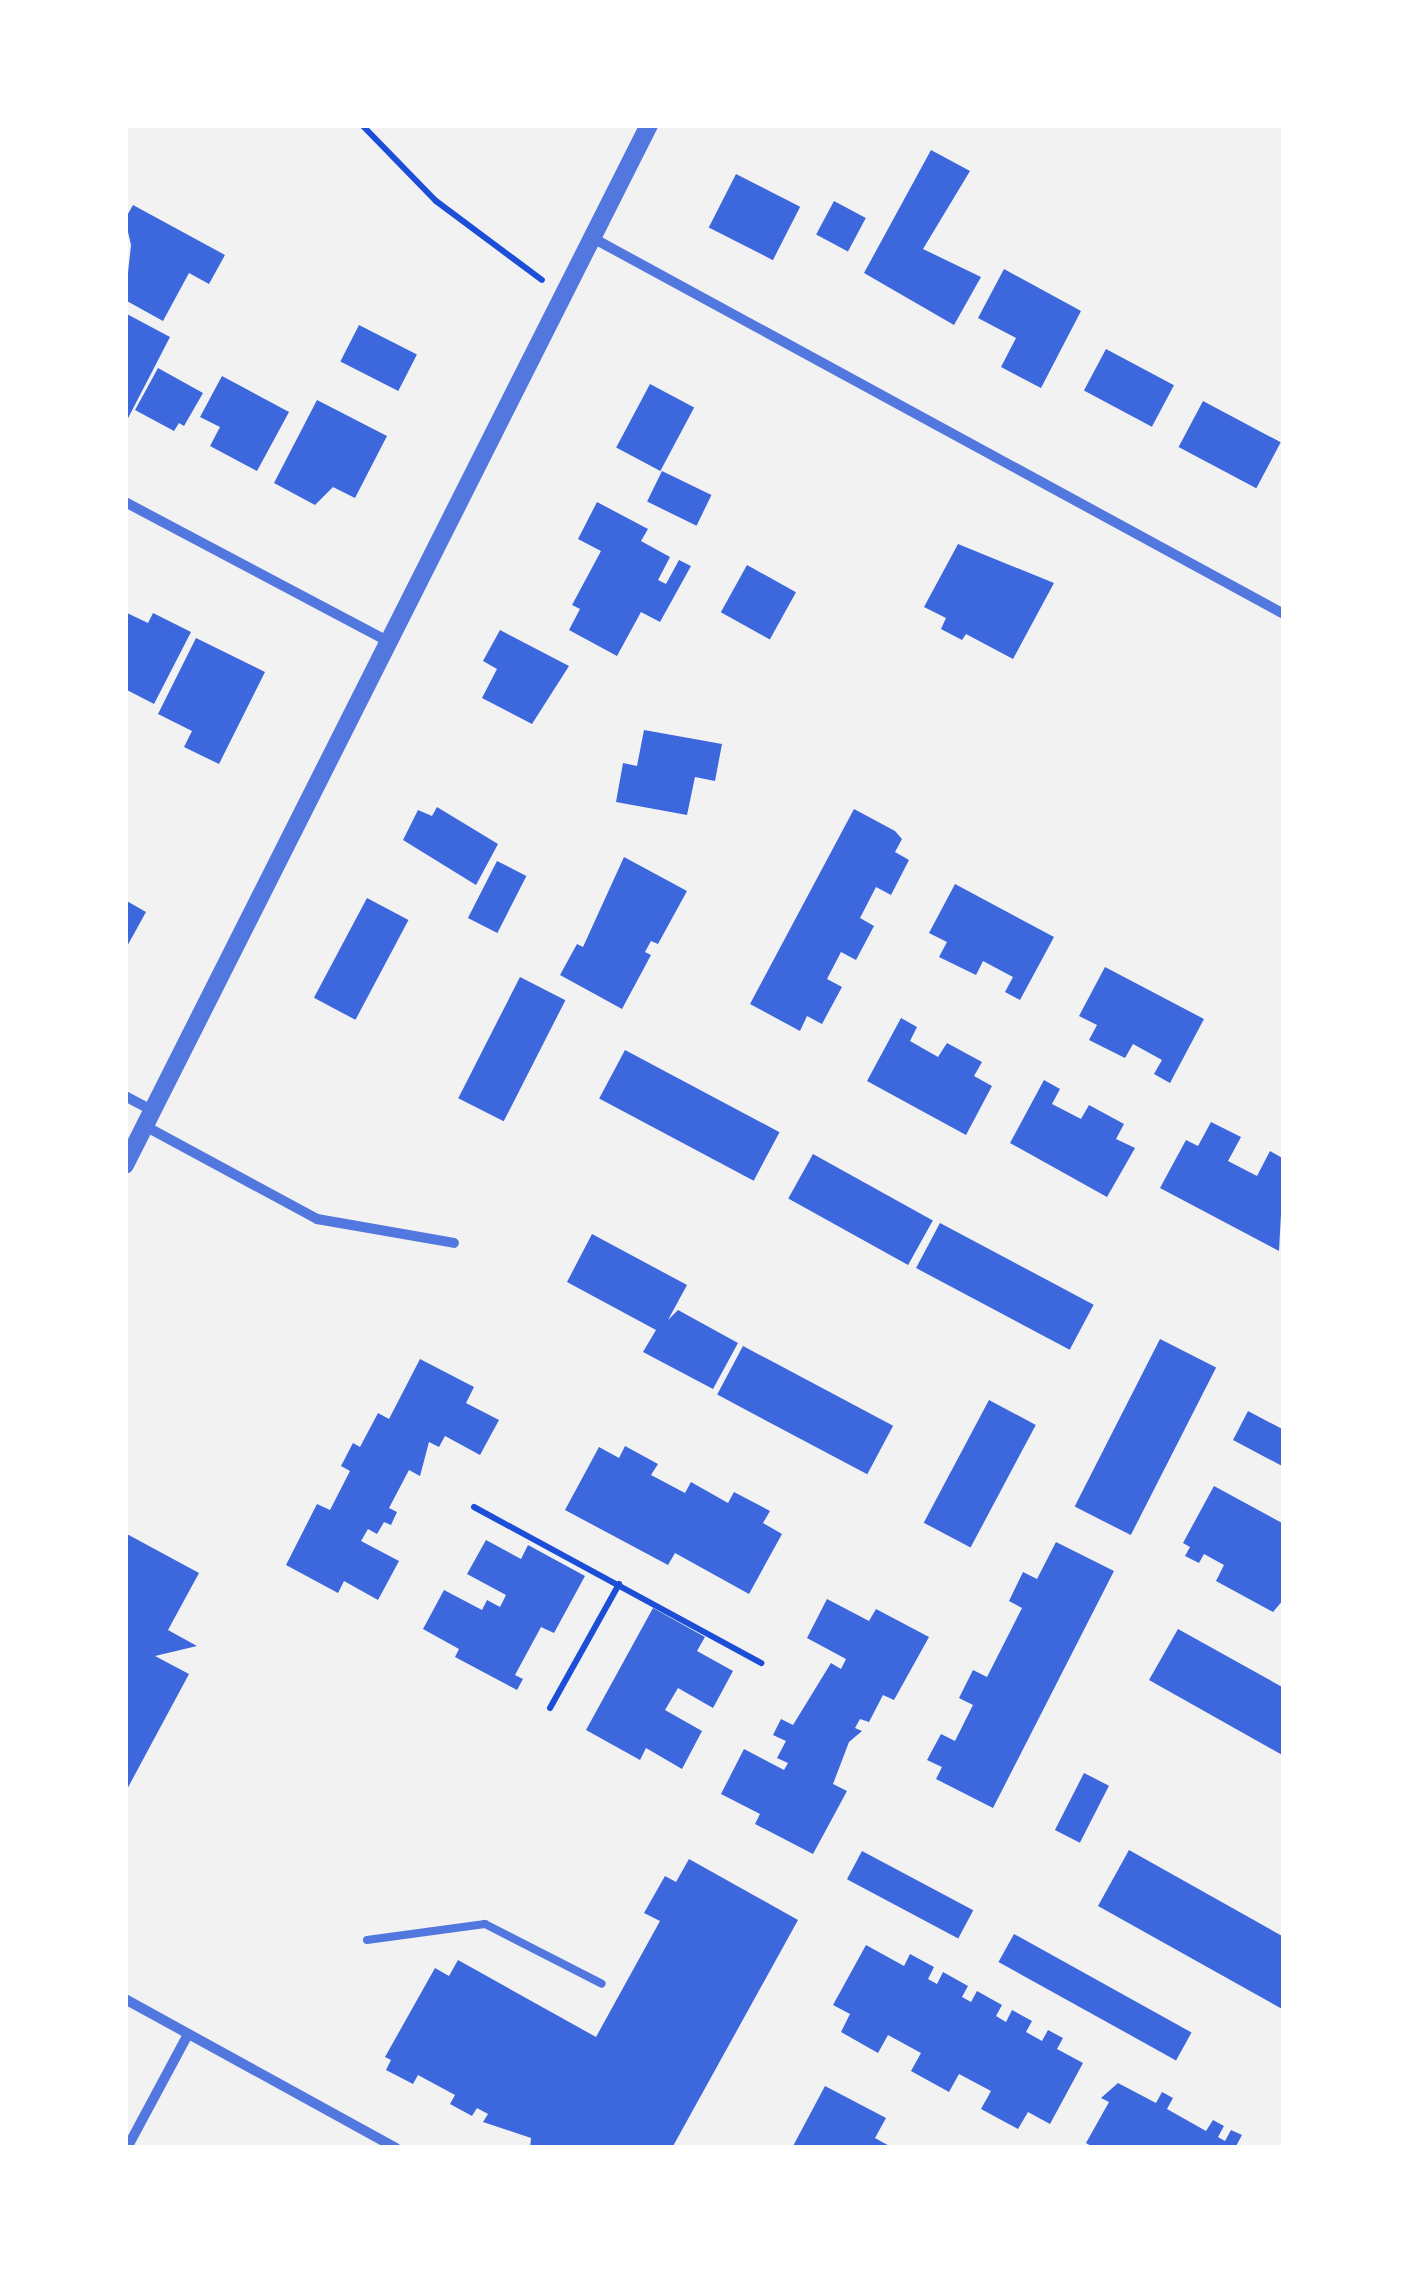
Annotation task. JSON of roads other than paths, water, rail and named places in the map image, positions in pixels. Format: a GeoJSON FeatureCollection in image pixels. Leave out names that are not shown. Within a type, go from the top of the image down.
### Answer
{"type":"FeatureCollection","features":[{"type":"Feature","properties":{"kind":"street"},"geometry":{"type":"LineString","coordinates":[[125,1165],[649,125]]}},
{"type":"Feature","properties":{"kind":"street"},"geometry":{"type":"LineString","coordinates":[[591,237],[1284,614]]}},
{"type":"Feature","properties":{"kind":"street"},"geometry":{"type":"LineString","coordinates":[[125,502],[388,641]]}},
{"type":"Feature","properties":{"kind":"street"},"geometry":{"type":"LineString","coordinates":[[125,1096],[149,1119],[318,1219],[454,1243]]}},
{"type":"Feature","properties":{"kind":"street"},"geometry":{"type":"LineString","coordinates":[[125,2000],[396,2148]]}},
{"type":"Feature","properties":{"kind":"street"},"geometry":{"type":"LineString","coordinates":[[127,2148],[188,2034]]}},
{"type":"Feature","properties":{"kind":"lane"},"geometry":{"type":"LineString","coordinates":[[366,1940],[485,1924],[602,1984]]}}]}
